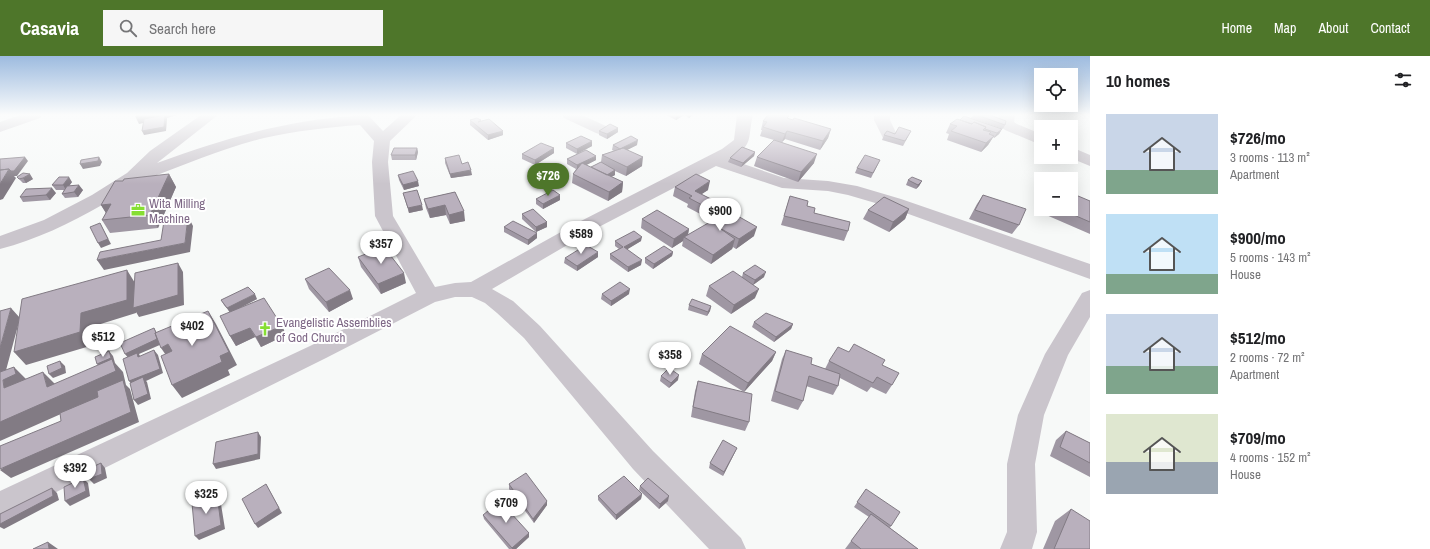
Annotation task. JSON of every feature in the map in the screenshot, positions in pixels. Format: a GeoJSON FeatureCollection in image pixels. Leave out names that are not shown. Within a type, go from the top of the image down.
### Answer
{"type":"FeatureCollection","features":[{"type":"Feature","properties":{"kind":"street"},"geometry":{"type":"LineString","coordinates":[[0,243],[36,231],[80,210],[130,179],[156,155],[181,138]]}},
{"type":"Feature","properties":{"kind":"street"},"geometry":{"type":"LineString","coordinates":[[130,179],[248,138]]}},
{"type":"Feature","properties":{"kind":"street"},"geometry":{"type":"LineString","coordinates":[[0,506],[318,352],[428,296],[455,290],[475,289],[586,226],[715,160],[738,147],[742,138]]}},
{"type":"Feature","properties":{"kind":"street"},"geometry":{"type":"LineString","coordinates":[[382,140],[380,162],[384,216],[428,296]]}},
{"type":"Feature","properties":{"kind":"street"},"geometry":{"type":"LineString","coordinates":[[1078,155],[1090,160]]}},
{"type":"Feature","properties":{"kind":"street"},"geometry":{"type":"LineString","coordinates":[[715,160],[782,183],[828,186],[851,190],[888,201],[1090,272]]}},
{"type":"Feature","properties":{"kind":"street"},"geometry":{"type":"LineString","coordinates":[[475,289],[493,298],[505,307],[532,332],[642,460],[730,549]]}},
{"type":"Feature","properties":{"kind":"street"},"geometry":{"type":"LineString","coordinates":[[1016,549],[1022,532],[1021,464],[1031,415],[1057,354],[1090,298]]}},
{"type":"Feature","properties":{"kind":"building"},"geometry":{"type":"Polygon","coordinates":[[[577,138],[585,138],[592,141],[577,149],[566,143],[577,138]]]}},
{"type":"Feature","properties":{"kind":"building"},"geometry":{"type":"Polygon","coordinates":[[[627,138],[635,138],[638,140],[620,149],[613,145],[627,138]]]}},
{"type":"Feature","properties":{"kind":"building"},"geometry":{"type":"Polygon","coordinates":[[[812,138],[825,138],[823,141],[812,138]]]}},
{"type":"Feature","properties":{"kind":"building"},"geometry":{"type":"Polygon","coordinates":[[[895,138],[907,138],[905,141],[895,138]]]}},
{"type":"Feature","properties":{"kind":"building"},"geometry":{"type":"Polygon","coordinates":[[[971,138],[992,138],[986,143],[971,138]]]}},
{"type":"Feature","properties":{"kind":"building"},"geometry":{"type":"Polygon","coordinates":[[[774,140],[817,154],[801,172],[757,157],[774,140]]]}},
{"type":"Feature","properties":{"kind":"building"},"geometry":{"type":"Polygon","coordinates":[[[541,143],[554,148],[535,160],[522,154],[541,143]]]}},
{"type":"Feature","properties":{"kind":"building"},"geometry":{"type":"Polygon","coordinates":[[[742,147],[755,152],[743,163],[730,158],[742,147]]]}},
{"type":"Feature","properties":{"kind":"building"},"geometry":{"type":"Polygon","coordinates":[[[394,148],[417,148],[415,155],[391,155],[394,148]]]}},
{"type":"Feature","properties":{"kind":"building"},"geometry":{"type":"Polygon","coordinates":[[[623,148],[643,157],[627,167],[602,155],[623,148]]]}},
{"type":"Feature","properties":{"kind":"building"},"geometry":{"type":"Polygon","coordinates":[[[586,150],[596,156],[577,165],[567,159],[586,150]]]}},
{"type":"Feature","properties":{"kind":"building"},"geometry":{"type":"Polygon","coordinates":[[[459,155],[462,164],[468,162],[471,170],[450,174],[445,158],[459,155]]]}},
{"type":"Feature","properties":{"kind":"building"},"geometry":{"type":"Polygon","coordinates":[[[865,155],[880,160],[873,173],[857,168],[865,155]]]}},
{"type":"Feature","properties":{"kind":"building"},"geometry":{"type":"Polygon","coordinates":[[[25,157],[14,171],[9,169],[0,170],[0,159],[25,157]]]}},
{"type":"Feature","properties":{"kind":"building"},"geometry":{"type":"Polygon","coordinates":[[[99,157],[98,161],[80,164],[81,160],[99,157]]]}},
{"type":"Feature","properties":{"kind":"building"},"geometry":{"type":"Polygon","coordinates":[[[601,162],[615,170],[607,175],[591,167],[601,162]]]}},
{"type":"Feature","properties":{"kind":"building"},"geometry":{"type":"Polygon","coordinates":[[[582,163],[623,182],[609,192],[573,174],[582,163]]]}},
{"type":"Feature","properties":{"kind":"building"},"geometry":{"type":"Polygon","coordinates":[[[9,169],[0,184],[0,170],[9,169]]]}},
{"type":"Feature","properties":{"kind":"building"},"geometry":{"type":"Polygon","coordinates":[[[413,171],[418,181],[403,185],[398,175],[413,171]]]}},
{"type":"Feature","properties":{"kind":"building"},"geometry":{"type":"Polygon","coordinates":[[[23,173],[30,174],[19,179],[17,177],[23,173]]]}},
{"type":"Feature","properties":{"kind":"building"},"geometry":{"type":"Polygon","coordinates":[[[169,174],[150,215],[102,220],[111,204],[101,205],[115,181],[169,174]]]}},
{"type":"Feature","properties":{"kind":"building"},"geometry":{"type":"Polygon","coordinates":[[[696,174],[710,181],[695,191],[713,200],[710,202],[724,209],[721,211],[709,205],[706,207],[689,198],[692,196],[675,187],[696,174]]]}},
{"type":"Feature","properties":{"kind":"building"},"geometry":{"type":"Polygon","coordinates":[[[59,177],[69,177],[63,185],[52,185],[59,177]]]}},
{"type":"Feature","properties":{"kind":"building"},"geometry":{"type":"Polygon","coordinates":[[[912,177],[922,181],[918,185],[908,180],[912,177]]]}},
{"type":"Feature","properties":{"kind":"building"},"geometry":{"type":"Polygon","coordinates":[[[79,185],[74,192],[62,194],[67,186],[79,185]]]}},
{"type":"Feature","properties":{"kind":"building"},"geometry":{"type":"Polygon","coordinates":[[[52,188],[46,195],[20,197],[26,189],[52,188]]]}},
{"type":"Feature","properties":{"kind":"building"},"geometry":{"type":"Polygon","coordinates":[[[417,190],[422,205],[408,208],[403,193],[417,190]]]}},
{"type":"Feature","properties":{"kind":"building"},"geometry":{"type":"Polygon","coordinates":[[[553,190],[560,195],[543,204],[536,199],[553,190]]]}},
{"type":"Feature","properties":{"kind":"building"},"geometry":{"type":"Polygon","coordinates":[[[455,192],[464,211],[449,215],[445,205],[428,209],[424,199],[455,192]]]}},
{"type":"Feature","properties":{"kind":"building"},"geometry":{"type":"Polygon","coordinates":[[[983,195],[1026,209],[1019,225],[975,210],[983,195]]]}},
{"type":"Feature","properties":{"kind":"building"},"geometry":{"type":"Polygon","coordinates":[[[790,196],[808,201],[807,206],[815,208],[814,213],[850,222],[848,231],[784,216],[790,196]]]}},
{"type":"Feature","properties":{"kind":"building"},"geometry":{"type":"Polygon","coordinates":[[[1078,196],[1090,201],[1090,222],[1076,216],[1078,216],[1078,196]]]}},
{"type":"Feature","properties":{"kind":"building"},"geometry":{"type":"Polygon","coordinates":[[[884,197],[909,209],[893,222],[868,210],[884,197]]]}},
{"type":"Feature","properties":{"kind":"building"},"geometry":{"type":"Polygon","coordinates":[[[533,209],[547,222],[536,227],[522,214],[533,209]]]}},
{"type":"Feature","properties":{"kind":"building"},"geometry":{"type":"Polygon","coordinates":[[[657,210],[689,229],[674,239],[642,219],[657,210]]]}},
{"type":"Feature","properties":{"kind":"building"},"geometry":{"type":"Polygon","coordinates":[[[729,211],[757,227],[739,239],[718,227],[735,239],[713,255],[684,237],[729,211]]]}},
{"type":"Feature","properties":{"kind":"building"},"geometry":{"type":"Polygon","coordinates":[[[188,216],[185,243],[97,260],[100,252],[161,240],[164,221],[188,216]]]}},
{"type":"Feature","properties":{"kind":"building"},"geometry":{"type":"Polygon","coordinates":[[[513,221],[537,233],[528,240],[504,227],[513,221]]]}},
{"type":"Feature","properties":{"kind":"building"},"geometry":{"type":"Polygon","coordinates":[[[100,223],[108,239],[98,243],[90,227],[100,223]]]}},
{"type":"Feature","properties":{"kind":"building"},"geometry":{"type":"Polygon","coordinates":[[[634,231],[642,237],[624,247],[642,260],[628,267],[610,254],[623,247],[615,241],[634,231]]]}},
{"type":"Feature","properties":{"kind":"building"},"geometry":{"type":"Polygon","coordinates":[[[586,245],[598,252],[577,266],[565,258],[586,245]]]}},
{"type":"Feature","properties":{"kind":"building"},"geometry":{"type":"Polygon","coordinates":[[[664,246],[673,252],[654,264],[645,258],[664,246]]]}},
{"type":"Feature","properties":{"kind":"building"},"geometry":{"type":"Polygon","coordinates":[[[384,247],[404,273],[378,284],[358,257],[384,247]]]}},
{"type":"Feature","properties":{"kind":"building"},"geometry":{"type":"Polygon","coordinates":[[[178,263],[178,295],[133,308],[135,273],[178,263]]]}},
{"type":"Feature","properties":{"kind":"building"},"geometry":{"type":"Polygon","coordinates":[[[755,265],[766,272],[755,280],[743,273],[755,265]]]}},
{"type":"Feature","properties":{"kind":"building"},"geometry":{"type":"Polygon","coordinates":[[[329,268],[350,290],[326,302],[305,279],[329,268]]]}},
{"type":"Feature","properties":{"kind":"building"},"geometry":{"type":"Polygon","coordinates":[[[127,270],[127,300],[81,313],[80,332],[14,352],[22,299],[127,270]]]}},
{"type":"Feature","properties":{"kind":"building"},"geometry":{"type":"Polygon","coordinates":[[[733,271],[759,289],[734,305],[709,286],[733,271]]]}},
{"type":"Feature","properties":{"kind":"building"},"geometry":{"type":"Polygon","coordinates":[[[620,282],[630,289],[611,301],[602,294],[620,282]]]}},
{"type":"Feature","properties":{"kind":"building"},"geometry":{"type":"Polygon","coordinates":[[[248,287],[255,294],[227,308],[221,300],[248,287]]]}},
{"type":"Feature","properties":{"kind":"building"},"geometry":{"type":"Polygon","coordinates":[[[264,298],[282,326],[256,337],[250,328],[230,336],[220,316],[264,298]]]}},
{"type":"Feature","properties":{"kind":"building"},"geometry":{"type":"Polygon","coordinates":[[[692,299],[711,306],[708,312],[689,305],[692,299]]]}},
{"type":"Feature","properties":{"kind":"building"},"geometry":{"type":"Polygon","coordinates":[[[11,308],[0,348],[0,311],[11,308]]]}},
{"type":"Feature","properties":{"kind":"building"},"geometry":{"type":"Polygon","coordinates":[[[208,311],[229,352],[220,356],[222,362],[172,385],[161,356],[172,351],[168,344],[161,348],[155,333],[208,311]]]}},
{"type":"Feature","properties":{"kind":"building"},"geometry":{"type":"Polygon","coordinates":[[[766,313],[793,324],[776,337],[754,322],[766,313]]]}},
{"type":"Feature","properties":{"kind":"building"},"geometry":{"type":"Polygon","coordinates":[[[730,326],[776,352],[748,383],[702,354],[730,326]]]}},
{"type":"Feature","properties":{"kind":"building"},"geometry":{"type":"Polygon","coordinates":[[[154,328],[157,339],[125,354],[120,343],[154,328]]]}},
{"type":"Feature","properties":{"kind":"building"},"geometry":{"type":"Polygon","coordinates":[[[854,344],[885,360],[882,365],[899,373],[892,385],[877,377],[873,383],[829,361],[838,347],[849,352],[854,344]]]}},
{"type":"Feature","properties":{"kind":"building"},"geometry":{"type":"Polygon","coordinates":[[[154,350],[160,369],[129,381],[123,359],[137,353],[138,357],[154,350]]]}},
{"type":"Feature","properties":{"kind":"building"},"geometry":{"type":"Polygon","coordinates":[[[786,350],[812,358],[811,364],[840,374],[838,386],[809,376],[803,401],[775,391],[786,350]]]}},
{"type":"Feature","properties":{"kind":"building"},"geometry":{"type":"Polygon","coordinates":[[[109,351],[111,358],[97,364],[95,357],[109,351]]]}},
{"type":"Feature","properties":{"kind":"building"},"geometry":{"type":"Polygon","coordinates":[[[112,359],[116,371],[0,422],[0,372],[14,367],[16,374],[3,380],[4,388],[43,372],[47,387],[112,359]]]}},
{"type":"Feature","properties":{"kind":"building"},"geometry":{"type":"Polygon","coordinates":[[[60,361],[62,368],[49,374],[47,366],[60,361]]]}},
{"type":"Feature","properties":{"kind":"building"},"geometry":{"type":"Polygon","coordinates":[[[669,368],[679,375],[671,383],[661,376],[669,368]]]}},
{"type":"Feature","properties":{"kind":"building"},"geometry":{"type":"Polygon","coordinates":[[[143,377],[148,394],[134,400],[130,383],[143,377]]]}},
{"type":"Feature","properties":{"kind":"building"},"geometry":{"type":"Polygon","coordinates":[[[123,380],[131,412],[0,469],[0,446],[61,421],[60,413],[98,397],[97,391],[123,380]]]}},
{"type":"Feature","properties":{"kind":"building"},"geometry":{"type":"Polygon","coordinates":[[[698,381],[752,394],[749,422],[693,407],[698,381]]]}},
{"type":"Feature","properties":{"kind":"building"},"geometry":{"type":"Polygon","coordinates":[[[1066,431],[1090,443],[1090,463],[1060,447],[1066,431]]]}},
{"type":"Feature","properties":{"kind":"building"},"geometry":{"type":"Polygon","coordinates":[[[258,432],[258,454],[213,464],[216,442],[258,432]]]}},
{"type":"Feature","properties":{"kind":"building"},"geometry":{"type":"Polygon","coordinates":[[[723,440],[737,448],[724,472],[710,463],[723,440]]]}},
{"type":"Feature","properties":{"kind":"building"},"geometry":{"type":"Polygon","coordinates":[[[101,463],[102,474],[89,479],[88,469],[101,463]]]}},
{"type":"Feature","properties":{"kind":"building"},"geometry":{"type":"Polygon","coordinates":[[[526,473],[547,501],[533,519],[509,484],[526,473]]]}},
{"type":"Feature","properties":{"kind":"building"},"geometry":{"type":"Polygon","coordinates":[[[624,476],[642,494],[616,515],[598,496],[624,476]]]}},
{"type":"Feature","properties":{"kind":"building"},"geometry":{"type":"Polygon","coordinates":[[[83,478],[86,491],[65,501],[64,487],[83,478]]]}},
{"type":"Feature","properties":{"kind":"building"},"geometry":{"type":"Polygon","coordinates":[[[648,478],[669,496],[660,504],[640,486],[648,478]]]}},
{"type":"Feature","properties":{"kind":"building"},"geometry":{"type":"Polygon","coordinates":[[[266,484],[279,508],[255,524],[242,499],[266,484]]]}},
{"type":"Feature","properties":{"kind":"building"},"geometry":{"type":"Polygon","coordinates":[[[52,488],[53,496],[0,524],[0,514],[52,488]]]}},
{"type":"Feature","properties":{"kind":"building"},"geometry":{"type":"Polygon","coordinates":[[[866,489],[900,512],[891,526],[857,502],[866,489]]]}},
{"type":"Feature","properties":{"kind":"building"},"geometry":{"type":"Polygon","coordinates":[[[217,494],[221,525],[195,536],[192,503],[217,494]]]}},
{"type":"Feature","properties":{"kind":"building"},"geometry":{"type":"Polygon","coordinates":[[[500,501],[529,533],[512,548],[483,515],[500,501]]]}},
{"type":"Feature","properties":{"kind":"building"},"geometry":{"type":"Polygon","coordinates":[[[1071,509],[1090,521],[1090,549],[1054,549],[1071,509]]]}},
{"type":"Feature","properties":{"kind":"building"},"geometry":{"type":"Polygon","coordinates":[[[871,514],[918,549],[861,549],[851,541],[871,514]]]}},
{"type":"Feature","properties":{"kind":"building"},"geometry":{"type":"Polygon","coordinates":[[[48,542],[49,549],[33,549],[48,542]]]}},
{"type":"Feature","properties":{"kind":"place","name":"Wita Milling Machine"},"geometry":{"type":"Point","coordinates":[138,210]}},
{"type":"Feature","properties":{"kind":"place","name":"Evangelistic Assemblies of God Church"},"geometry":{"type":"Point","coordinates":[265,329]}}]}
